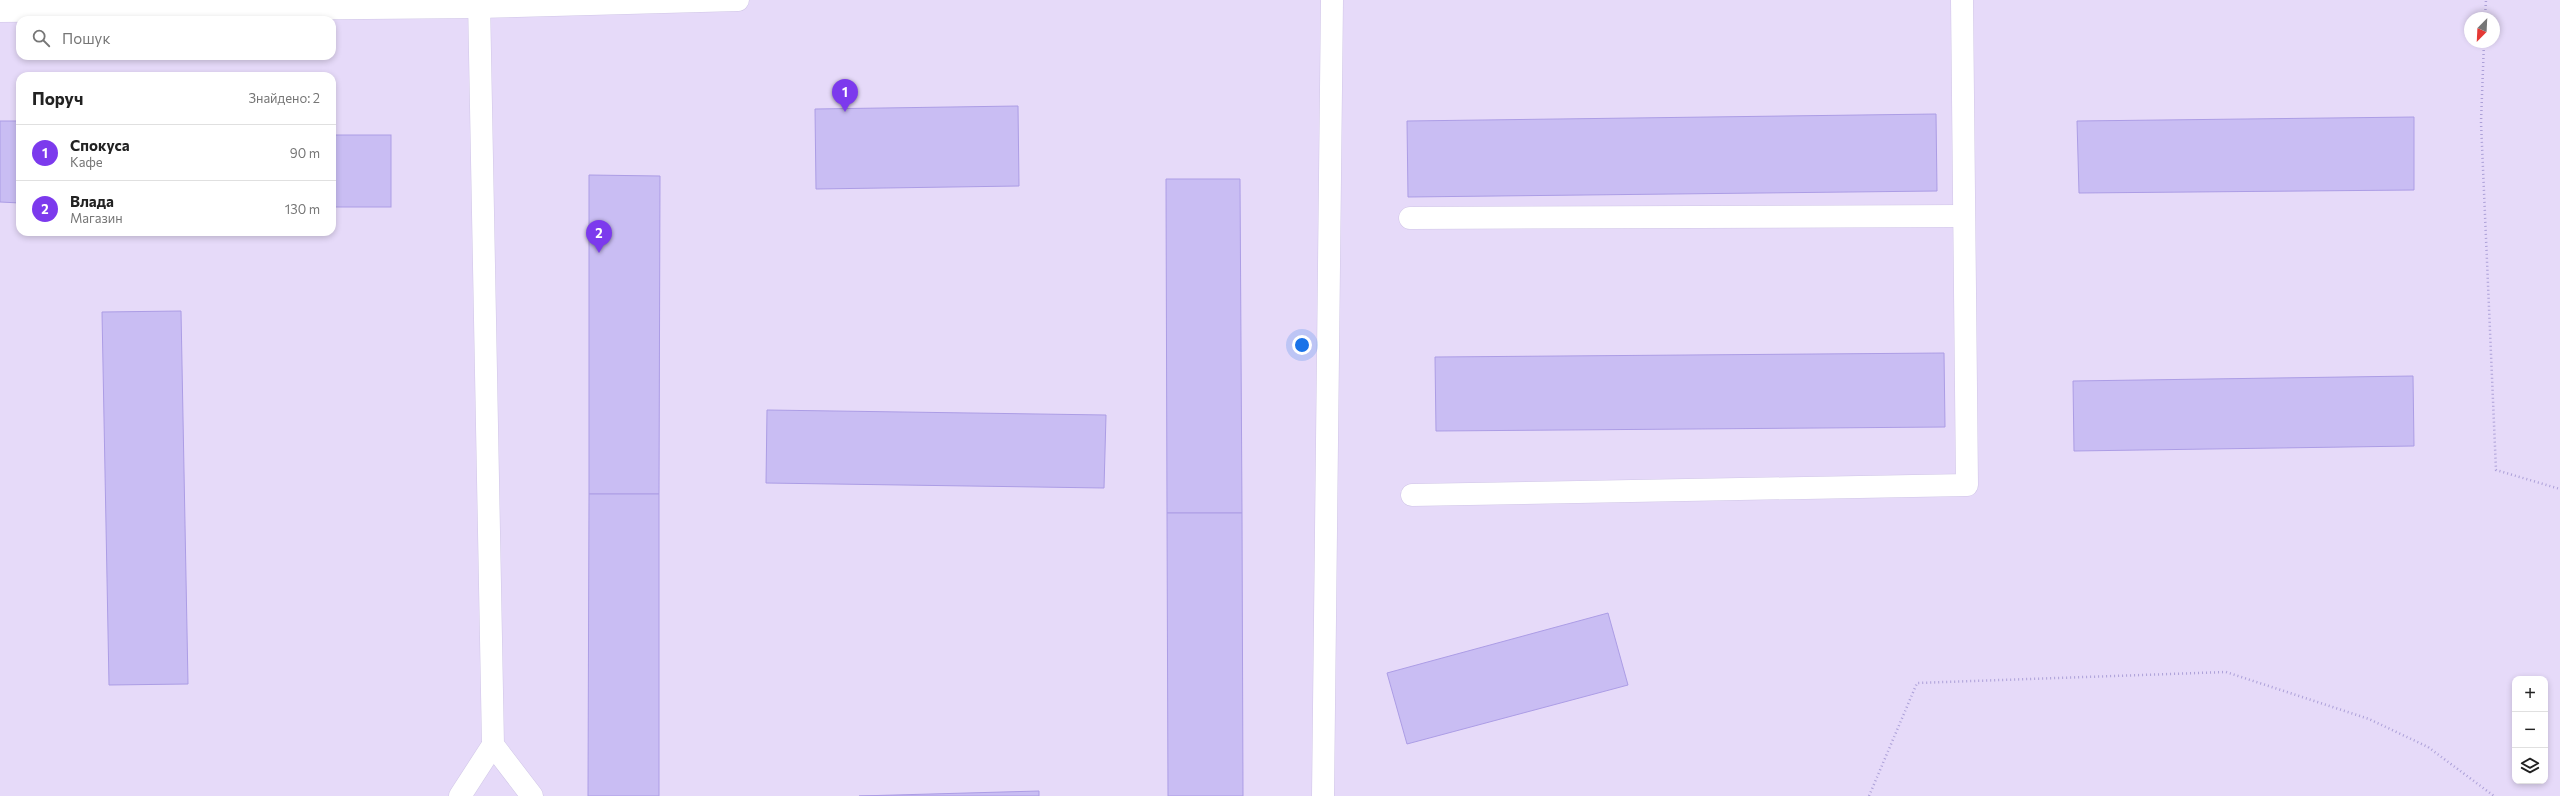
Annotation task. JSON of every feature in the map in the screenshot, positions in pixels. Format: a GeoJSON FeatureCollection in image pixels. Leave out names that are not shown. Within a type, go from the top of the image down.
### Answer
{"type":"FeatureCollection","features":[{"type":"Feature","properties":{"kind":"street"},"geometry":{"type":"LineString","coordinates":[[0,11],[738,0]]}},
{"type":"Feature","properties":{"kind":"street"},"geometry":{"type":"LineString","coordinates":[[1323,796],[1332,0]]}},
{"type":"Feature","properties":{"kind":"street"},"geometry":{"type":"LineString","coordinates":[[1412,495],[1967,485],[1963,216],[1962,0]]}},
{"type":"Feature","properties":{"kind":"street"},"geometry":{"type":"LineString","coordinates":[[460,796],[493,745],[479,3]]}},
{"type":"Feature","properties":{"kind":"street"},"geometry":{"type":"LineString","coordinates":[[1410,218],[1963,216]]}},
{"type":"Feature","properties":{"kind":"street"},"geometry":{"type":"LineString","coordinates":[[493,745],[532,796]]}},
{"type":"Feature","properties":{"kind":"path"},"geometry":{"type":"LineString","coordinates":[[2485,12],[2486,0]]}},
{"type":"Feature","properties":{"kind":"path"},"geometry":{"type":"LineString","coordinates":[[2484,48],[2481,122],[2496,470],[2560,489]]}},
{"type":"Feature","properties":{"kind":"path"},"geometry":{"type":"LineString","coordinates":[[1869,796],[1917,683],[2226,672],[2369,719],[2428,747],[2494,796]]}},
{"type":"Feature","properties":{"kind":"shaded area"},"geometry":{"type":"Polygon","coordinates":[[[0,0],[2560,0],[2560,796],[0,796],[0,0]]]}},
{"type":"Feature","properties":{"kind":"building"},"geometry":{"type":"Polygon","coordinates":[[[1018,106],[1019,186],[816,189],[815,109],[1018,106]]]}},
{"type":"Feature","properties":{"kind":"building"},"geometry":{"type":"Polygon","coordinates":[[[1936,114],[1937,191],[1408,197],[1407,121],[1936,114]]]}},
{"type":"Feature","properties":{"kind":"building"},"geometry":{"type":"Polygon","coordinates":[[[2414,117],[2414,190],[2079,193],[2077,121],[2414,117]]]}},
{"type":"Feature","properties":{"kind":"building"},"geometry":{"type":"Polygon","coordinates":[[[0,121],[16,121],[16,203],[0,202],[0,121]]]}},
{"type":"Feature","properties":{"kind":"building"},"geometry":{"type":"Polygon","coordinates":[[[336,135],[391,135],[391,207],[336,207],[336,135]]]}},
{"type":"Feature","properties":{"kind":"building"},"geometry":{"type":"Polygon","coordinates":[[[589,175],[660,176],[659,494],[589,494],[589,175]]]}},
{"type":"Feature","properties":{"kind":"building"},"geometry":{"type":"Polygon","coordinates":[[[1166,179],[1240,179],[1242,513],[1167,513],[1166,179]]]}},
{"type":"Feature","properties":{"kind":"building"},"geometry":{"type":"Polygon","coordinates":[[[181,311],[188,684],[109,685],[102,312],[181,311]]]}},
{"type":"Feature","properties":{"kind":"building"},"geometry":{"type":"Polygon","coordinates":[[[1944,353],[1945,427],[1436,431],[1435,357],[1944,353]]]}},
{"type":"Feature","properties":{"kind":"building"},"geometry":{"type":"Polygon","coordinates":[[[2413,376],[2414,446],[2074,451],[2073,381],[2413,376]]]}},
{"type":"Feature","properties":{"kind":"building"},"geometry":{"type":"Polygon","coordinates":[[[767,410],[1106,415],[1104,488],[766,483],[767,410]]]}},
{"type":"Feature","properties":{"kind":"building"},"geometry":{"type":"Polygon","coordinates":[[[589,494],[659,494],[659,796],[588,796],[589,494]]]}},
{"type":"Feature","properties":{"kind":"building"},"geometry":{"type":"Polygon","coordinates":[[[1167,513],[1242,513],[1243,796],[1168,796],[1167,513]]]}},
{"type":"Feature","properties":{"kind":"building"},"geometry":{"type":"Polygon","coordinates":[[[1608,613],[1628,685],[1407,744],[1387,673],[1608,613]]]}},
{"type":"Feature","properties":{"kind":"building"},"geometry":{"type":"Polygon","coordinates":[[[1039,791],[1039,796],[859,796],[1039,791]]]}},
{"type":"Feature","properties":{"kind":"place","name":"Спокуса"},"geometry":{"type":"Point","coordinates":[845,112]}},
{"type":"Feature","properties":{"kind":"place","name":"Влада"},"geometry":{"type":"Point","coordinates":[599,253]}}]}
